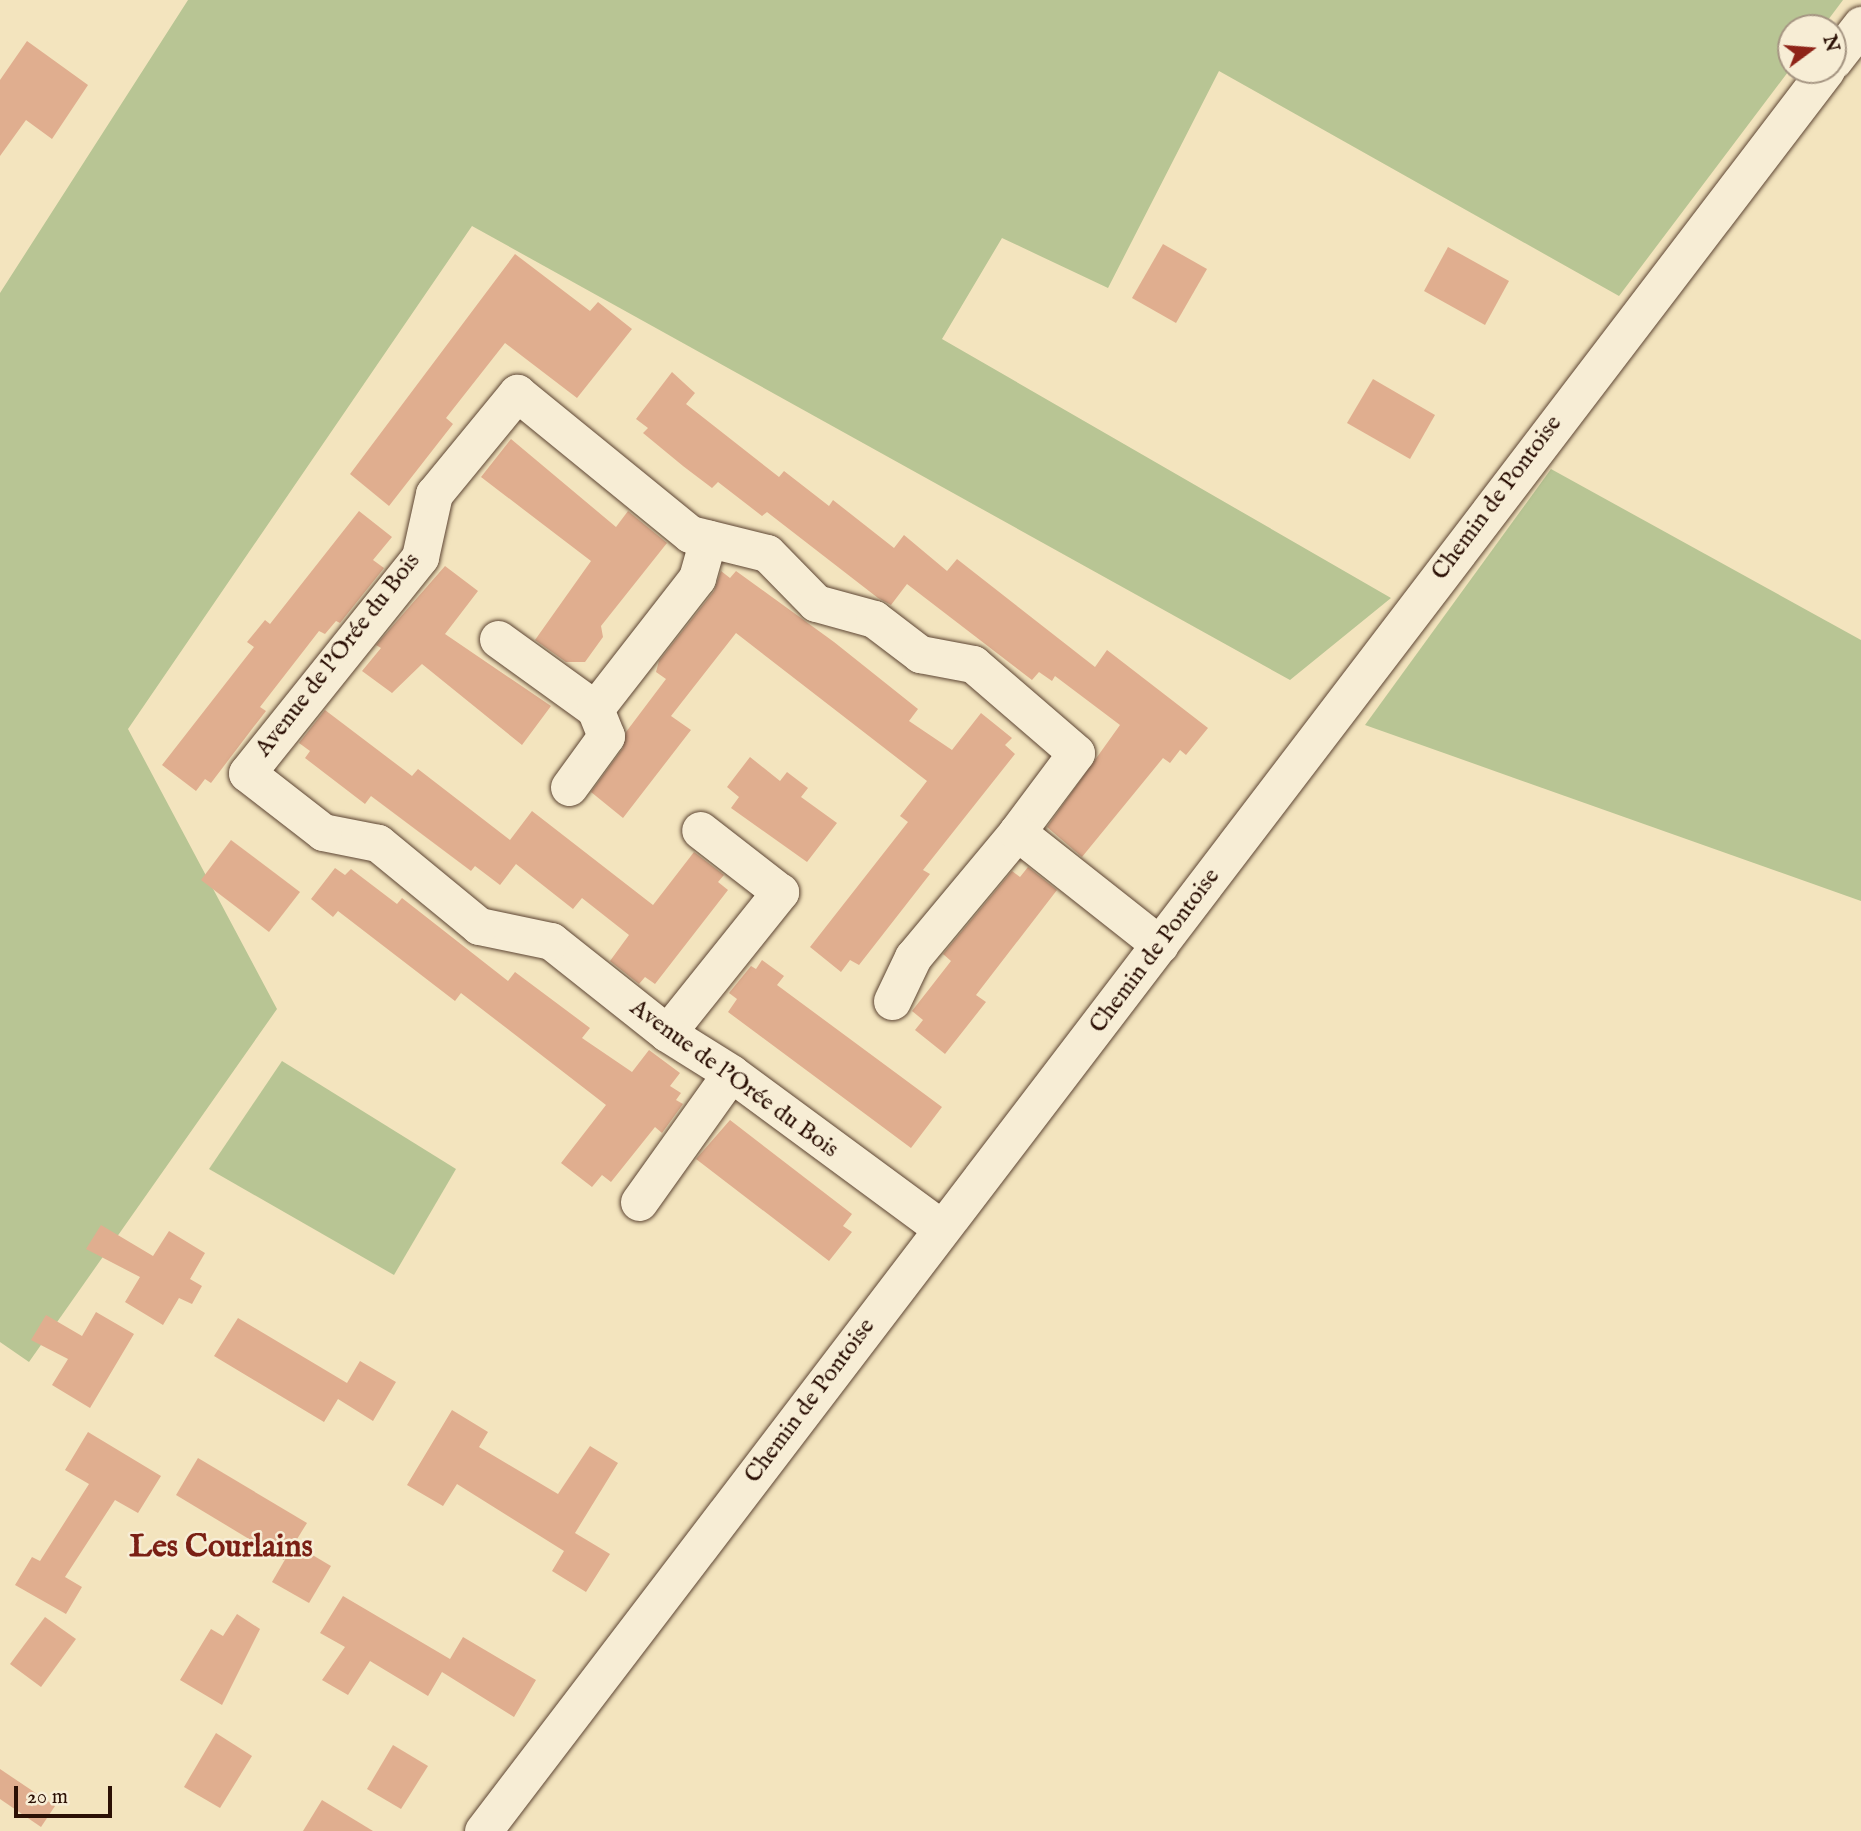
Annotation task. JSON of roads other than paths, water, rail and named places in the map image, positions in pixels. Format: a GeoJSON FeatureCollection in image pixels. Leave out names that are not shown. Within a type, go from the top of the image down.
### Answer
{"type":"FeatureCollection","features":[{"type":"Feature","properties":{"kind":"street"},"geometry":{"type":"LineString","coordinates":[[1847,43],[1861,25]]}},
{"type":"Feature","properties":{"kind":"street","name":"Chemin de Pontoise"},"geometry":{"type":"LineString","coordinates":[[483,1831],[1815,84]]}},
{"type":"Feature","properties":{"kind":"street","name":"Avenue de l'Orée du Bois"},"geometry":{"type":"LineString","coordinates":[[941,1228],[731,1073],[667,1033],[551,941],[479,926],[378,843],[323,832],[247,773],[420,557],[434,494],[517,393],[690,534],[767,553],[816,603],[874,619],[920,654],[973,664],[1076,753],[1017,832]]}},
{"type":"Feature","properties":{"kind":"street"},"geometry":{"type":"LineString","coordinates":[[595,709],[697,578],[708,539]]}},
{"type":"Feature","properties":{"kind":"street"},"geometry":{"type":"LineString","coordinates":[[498,639],[595,709],[606,736],[569,787]]}},
{"type":"Feature","properties":{"kind":"street"},"geometry":{"type":"LineString","coordinates":[[667,1033],[780,892],[701,830]]}},
{"type":"Feature","properties":{"kind":"street"},"geometry":{"type":"LineString","coordinates":[[892,1001],[913,957],[1017,832],[1160,944]]}},
{"type":"Feature","properties":{"kind":"street"},"geometry":{"type":"LineString","coordinates":[[639,1202],[731,1073]]}},
{"type":"Feature","properties":{"kind":"district","name":"Les Courlains"},"geometry":{"type":"Point","coordinates":[221,1548]}}]}
